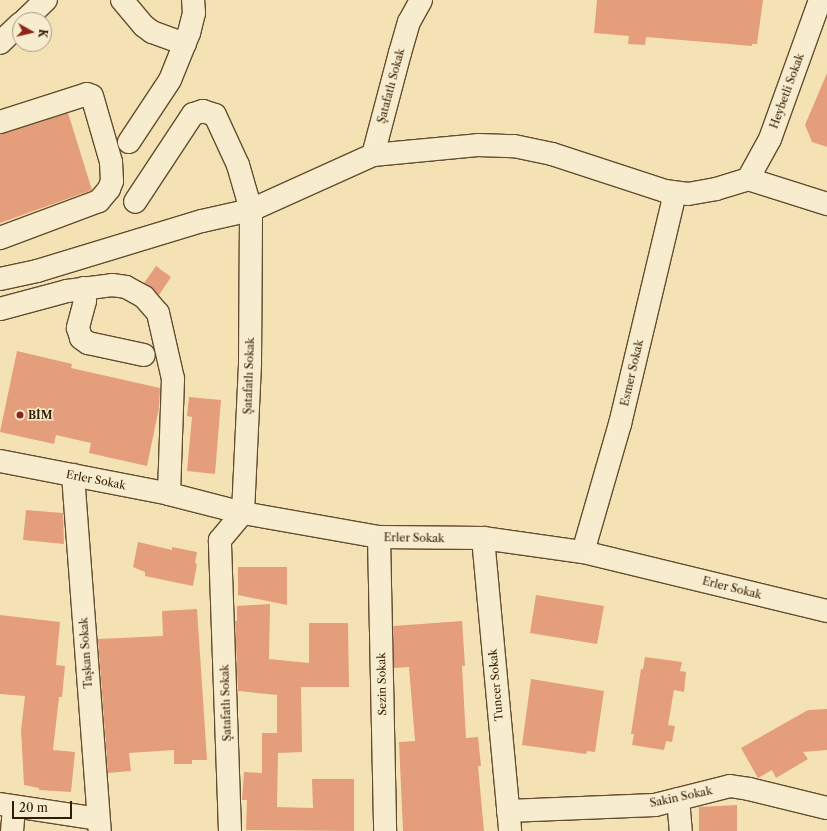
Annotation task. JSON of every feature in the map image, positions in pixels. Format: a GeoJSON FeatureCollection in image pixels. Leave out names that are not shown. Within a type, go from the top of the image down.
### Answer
{"type":"FeatureCollection","features":[{"type":"Feature","properties":{"kind":"street"},"geometry":{"type":"LineString","coordinates":[[122,0],[144,26],[152,32],[185,44]]}},
{"type":"Feature","properties":{"kind":"street"},"geometry":{"type":"LineString","coordinates":[[129,142],[170,80],[185,44],[194,12],[193,0]]}},
{"type":"Feature","properties":{"kind":"street","name":"Şatafatlı Sokak"},"geometry":{"type":"LineString","coordinates":[[373,155],[403,41],[409,22],[421,0]]}},
{"type":"Feature","properties":{"kind":"street","name":"Heybetli Sokak"},"geometry":{"type":"LineString","coordinates":[[748,179],[770,139],[820,0]]}},
{"type":"Feature","properties":{"kind":"street"},"geometry":{"type":"LineString","coordinates":[[0,43],[12,32]]}},
{"type":"Feature","properties":{"kind":"street"},"geometry":{"type":"LineString","coordinates":[[0,122],[87,94],[92,96],[111,162],[112,181],[109,189],[99,201],[0,238]]}},
{"type":"Feature","properties":{"kind":"street","name":"Şatafatlı Sokak"},"geometry":{"type":"LineString","coordinates":[[135,202],[193,114],[203,110],[215,115],[238,165],[250,210],[250,362],[243,513],[220,540],[230,831]]}},
{"type":"Feature","properties":{"kind":"street"},"geometry":{"type":"LineString","coordinates":[[0,279],[37,271],[202,221],[250,210],[373,155],[478,145],[514,146],[552,154],[665,191],[688,194],[716,189],[748,179],[827,204]]}},
{"type":"Feature","properties":{"kind":"street","name":"Esmer Sokak"},"geometry":{"type":"LineString","coordinates":[[583,552],[620,424],[675,192]]}},
{"type":"Feature","properties":{"kind":"street"},"geometry":{"type":"LineString","coordinates":[[0,309],[68,291],[112,285],[126,287],[144,297],[158,313],[173,379],[169,494]]}},
{"type":"Feature","properties":{"kind":"street"},"geometry":{"type":"LineString","coordinates":[[84,288],[85,301],[78,328],[81,338],[88,343],[144,355]]}},
{"type":"Feature","properties":{"kind":"street","name":"Erler Sokak"},"geometry":{"type":"LineString","coordinates":[[0,461],[169,494],[243,513],[379,538],[483,538],[583,552],[827,611]]}},
{"type":"Feature","properties":{"kind":"street","name":"Taşkan Sokak"},"geometry":{"type":"LineString","coordinates":[[73,475],[99,825]]}},
{"type":"Feature","properties":{"kind":"street","name":"Sezin Sokak"},"geometry":{"type":"LineString","coordinates":[[379,538],[385,831]]}},
{"type":"Feature","properties":{"kind":"street","name":"Tuncer Sokak"},"geometry":{"type":"LineString","coordinates":[[483,538],[509,821]]}},
{"type":"Feature","properties":{"kind":"street","name":"Sakin Sokak"},"geometry":{"type":"LineString","coordinates":[[509,821],[655,805],[730,786],[749,789],[827,808]]}},
{"type":"Feature","properties":{"kind":"street"},"geometry":{"type":"LineString","coordinates":[[678,800],[681,831]]}},
{"type":"Feature","properties":{"kind":"street"},"geometry":{"type":"LineString","coordinates":[[12,831],[7,806],[99,825]]}},
{"type":"Feature","properties":{"kind":"building"},"geometry":{"type":"Polygon","coordinates":[[[597,0],[763,0],[757,44],[752,44],[752,46],[646,37],[645,45],[628,44],[629,36],[594,33],[597,0]]]}},
{"type":"Feature","properties":{"kind":"building"},"geometry":{"type":"Polygon","coordinates":[[[827,73],[827,147],[812,142],[805,125],[827,73]]]}},
{"type":"Feature","properties":{"kind":"building"},"geometry":{"type":"Polygon","coordinates":[[[68,113],[92,190],[0,223],[0,134],[68,113]]]}},
{"type":"Feature","properties":{"kind":"building"},"geometry":{"type":"Polygon","coordinates":[[[156,266],[171,277],[159,295],[144,283],[156,266]]]}},
{"type":"Feature","properties":{"kind":"building"},"geometry":{"type":"Polygon","coordinates":[[[17,351],[72,364],[71,368],[160,388],[159,408],[147,466],[89,453],[91,443],[56,435],[54,444],[0,432],[17,351]]]}},
{"type":"Feature","properties":{"kind":"building"},"geometry":{"type":"Polygon","coordinates":[[[189,397],[221,400],[215,474],[187,471],[192,417],[187,416],[189,397]]]}},
{"type":"Feature","properties":{"kind":"building"},"geometry":{"type":"Polygon","coordinates":[[[26,510],[63,513],[64,544],[23,540],[26,510]]]}},
{"type":"Feature","properties":{"kind":"building"},"geometry":{"type":"Polygon","coordinates":[[[138,542],[172,550],[172,547],[197,552],[195,563],[197,564],[193,586],[145,576],[145,572],[133,567],[138,542]]]}},
{"type":"Feature","properties":{"kind":"building"},"geometry":{"type":"Polygon","coordinates":[[[238,567],[287,567],[287,605],[238,595],[238,567]]]}},
{"type":"Feature","properties":{"kind":"building"},"geometry":{"type":"Polygon","coordinates":[[[536,595],[604,606],[597,644],[530,633],[536,595]]]}},
{"type":"Feature","properties":{"kind":"building"},"geometry":{"type":"Polygon","coordinates":[[[270,604],[269,659],[309,663],[309,623],[348,623],[349,687],[301,687],[302,752],[278,753],[277,807],[313,808],[312,779],[354,779],[354,831],[246,830],[247,800],[242,800],[244,772],[262,773],[262,733],[277,733],[277,695],[238,691],[235,621],[237,621],[237,606],[270,604]]]}},
{"type":"Feature","properties":{"kind":"building"},"geometry":{"type":"Polygon","coordinates":[[[197,609],[207,760],[192,760],[192,764],[174,764],[174,750],[129,753],[131,771],[108,773],[98,639],[163,636],[162,611],[197,609]]]}},
{"type":"Feature","properties":{"kind":"building"},"geometry":{"type":"Polygon","coordinates":[[[0,615],[60,622],[56,665],[65,666],[62,697],[59,697],[53,750],[75,752],[71,792],[39,790],[39,788],[24,785],[21,730],[25,696],[0,694],[0,615]]]}},
{"type":"Feature","properties":{"kind":"building"},"geometry":{"type":"Polygon","coordinates":[[[462,621],[465,666],[462,666],[466,738],[478,737],[481,766],[478,766],[484,831],[403,831],[399,742],[415,741],[409,667],[394,668],[393,626],[462,621]]]}},
{"type":"Feature","properties":{"kind":"building"},"geometry":{"type":"Polygon","coordinates":[[[645,657],[682,662],[680,671],[686,672],[684,692],[674,690],[668,725],[675,726],[672,742],[666,741],[664,750],[632,745],[634,734],[631,734],[641,669],[643,669],[645,657]]]}},
{"type":"Feature","properties":{"kind":"building"},"geometry":{"type":"Polygon","coordinates":[[[531,679],[604,691],[595,752],[587,751],[586,754],[522,745],[531,679]]]}},
{"type":"Feature","properties":{"kind":"building"},"geometry":{"type":"Polygon","coordinates":[[[827,709],[827,750],[803,752],[808,759],[776,778],[772,770],[758,778],[741,748],[808,710],[827,709]]]}},
{"type":"Feature","properties":{"kind":"building"},"geometry":{"type":"Polygon","coordinates":[[[737,805],[737,831],[699,831],[699,807],[737,805]]]}},
{"type":"Feature","properties":{"kind":"place","name":"BİM"},"geometry":{"type":"Point","coordinates":[20,415]}}]}
